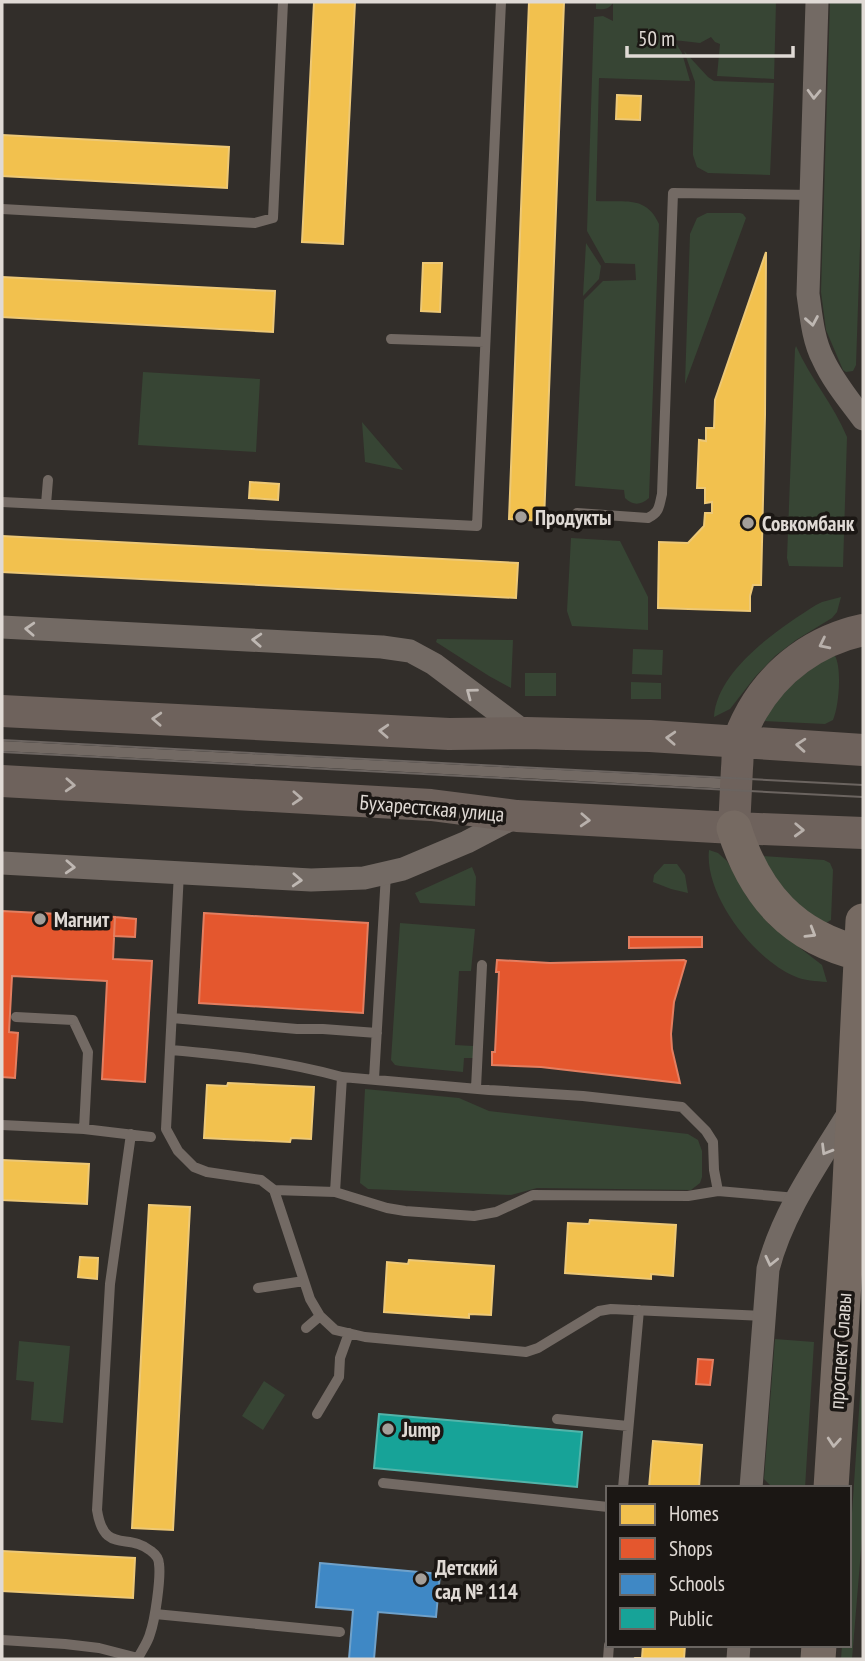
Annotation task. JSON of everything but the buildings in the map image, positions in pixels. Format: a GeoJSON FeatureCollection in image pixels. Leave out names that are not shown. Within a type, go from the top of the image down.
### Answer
{"type":"FeatureCollection","features":[{"type":"Feature","properties":{"kind":"main road"},"geometry":{"type":"LineString","coordinates":[[863,630],[828,641],[808,652],[773,682],[759,700],[739,741],[734,828],[752,875],[788,918],[810,934],[835,946],[863,943]]}},
{"type":"Feature","properties":{"kind":"main road"},"geometry":{"type":"LineString","coordinates":[[2,711],[449,734],[650,736],[863,750]]}},
{"type":"Feature","properties":{"kind":"main road","name":"Бухарестская улица"},"geometry":{"type":"LineString","coordinates":[[2,781],[431,805],[517,816],[863,833]]}},
{"type":"Feature","properties":{"kind":"main road","name":"проспект Славы"},"geometry":{"type":"LineString","coordinates":[[831,1486],[863,943]]}},
{"type":"Feature","properties":{"kind":"street"},"geometry":{"type":"LineString","coordinates":[[817,2],[808,294],[813,329],[822,357],[845,396],[863,419]]}},
{"type":"Feature","properties":{"kind":"street"},"geometry":{"type":"LineString","coordinates":[[2,627],[382,647],[410,651],[433,664],[526,733]]}},
{"type":"Feature","properties":{"kind":"street"},"geometry":{"type":"LineString","coordinates":[[2,863],[338,880],[403,869],[458,846],[517,816]]}},
{"type":"Feature","properties":{"kind":"street"},"geometry":{"type":"LineString","coordinates":[[751,1486],[768,1269],[784,1222],[855,1103]]}},
{"type":"Feature","properties":{"kind":"lane"},"geometry":{"type":"LineString","coordinates":[[2,209],[254,223],[273,218],[283,2]]}},
{"type":"Feature","properties":{"kind":"lane"},"geometry":{"type":"LineString","coordinates":[[2,502],[477,526],[501,2]]}},
{"type":"Feature","properties":{"kind":"lane"},"geometry":{"type":"LineString","coordinates":[[577,513],[648,517],[656,513],[660,505],[673,193],[812,195]]}},
{"type":"Feature","properties":{"kind":"lane"},"geometry":{"type":"LineString","coordinates":[[391,339],[484,342]]}},
{"type":"Feature","properties":{"kind":"lane"},"geometry":{"type":"LineString","coordinates":[[46,504],[48,480]]}},
{"type":"Feature","properties":{"kind":"lane"},"geometry":{"type":"LineString","coordinates":[[2,746],[736,784]]}},
{"type":"Feature","properties":{"kind":"lane"},"geometry":{"type":"LineString","coordinates":[[179,872],[166,1129],[178,1151],[194,1167],[207,1172],[261,1180],[274,1191],[310,1299],[320,1316],[335,1330],[377,1338],[527,1352],[599,1311],[611,1309],[765,1316]]}},
{"type":"Feature","properties":{"kind":"lane"},"geometry":{"type":"LineString","coordinates":[[374,1079],[386,874]]}},
{"type":"Feature","properties":{"kind":"lane"},"geometry":{"type":"LineString","coordinates":[[476,1088],[482,965]]}},
{"type":"Feature","properties":{"kind":"lane"},"geometry":{"type":"LineString","coordinates":[[16,1017],[73,1020],[88,1052],[84,1129]]}},
{"type":"Feature","properties":{"kind":"lane"},"geometry":{"type":"LineString","coordinates":[[172,1018],[377,1033]]}},
{"type":"Feature","properties":{"kind":"lane"},"geometry":{"type":"LineString","coordinates":[[170,1050],[243,1056],[342,1077],[583,1096],[682,1107],[713,1142],[718,1191]]}},
{"type":"Feature","properties":{"kind":"lane"},"geometry":{"type":"LineString","coordinates":[[335,1192],[342,1077]]}},
{"type":"Feature","properties":{"kind":"lane"},"geometry":{"type":"LineString","coordinates":[[2,1125],[84,1129],[151,1137]]}},
{"type":"Feature","properties":{"kind":"lane"},"geometry":{"type":"LineString","coordinates":[[128,1150],[166,1129]]}},
{"type":"Feature","properties":{"kind":"lane"},"geometry":{"type":"LineString","coordinates":[[2,1640],[65,1643],[99,1648],[138,1659],[150,1635],[155,1615],[159,1562],[153,1552],[140,1544],[114,1541],[98,1521],[97,1510],[110,1284],[131,1134]]}},
{"type":"Feature","properties":{"kind":"lane"},"geometry":{"type":"LineString","coordinates":[[274,1191],[335,1192],[387,1208],[474,1216],[496,1212],[533,1195],[688,1196],[718,1191],[797,1198]]}},
{"type":"Feature","properties":{"kind":"lane"},"geometry":{"type":"LineString","coordinates":[[258,1288],[304,1281]]}},
{"type":"Feature","properties":{"kind":"lane"},"geometry":{"type":"LineString","coordinates":[[623,1486],[639,1310]]}},
{"type":"Feature","properties":{"kind":"lane"},"geometry":{"type":"LineString","coordinates":[[306,1328],[320,1316]]}},
{"type":"Feature","properties":{"kind":"lane"},"geometry":{"type":"LineString","coordinates":[[317,1414],[339,1377],[340,1358],[349,1333]]}},
{"type":"Feature","properties":{"kind":"lane"},"geometry":{"type":"LineString","coordinates":[[557,1419],[628,1426]]}},
{"type":"Feature","properties":{"kind":"lane"},"geometry":{"type":"LineString","coordinates":[[383,1483],[606,1507]]}},
{"type":"Feature","properties":{"kind":"lane"},"geometry":{"type":"LineString","coordinates":[[155,1615],[340,1632]]}},
{"type":"Feature","properties":{"kind":"green space"},"geometry":{"type":"Polygon","coordinates":[[[596,2],[776,2],[774,79],[717,76],[720,44],[711,37],[700,43],[674,40],[682,53],[690,81],[599,78],[596,201],[640,204],[654,214],[659,224],[649,498],[637,504],[625,498],[624,490],[575,486],[584,300],[603,281],[636,280],[635,264],[605,263],[587,231],[594,17],[603,16],[613,21],[613,3],[608,8],[596,9],[596,2]]]}},
{"type":"Feature","properties":{"kind":"green space"},"geometry":{"type":"Polygon","coordinates":[[[830,2],[863,2],[863,158],[856,365],[853,371],[846,372],[826,330],[821,292],[830,2]]]}},
{"type":"Feature","properties":{"kind":"green space"},"geometry":{"type":"Polygon","coordinates":[[[684,51],[714,81],[774,83],[770,175],[708,173],[697,167],[693,155],[695,82],[684,51]]]}},
{"type":"Feature","properties":{"kind":"green space"},"geometry":{"type":"Polygon","coordinates":[[[707,213],[740,213],[746,218],[685,384],[690,234],[697,218],[707,213]]]}},
{"type":"Feature","properties":{"kind":"green space"},"geometry":{"type":"Polygon","coordinates":[[[586,243],[601,266],[599,279],[583,296],[586,243]]]}},
{"type":"Feature","properties":{"kind":"green space"},"geometry":{"type":"Polygon","coordinates":[[[796,346],[847,437],[843,567],[789,566],[787,558],[796,346]]]}},
{"type":"Feature","properties":{"kind":"green space"},"geometry":{"type":"Polygon","coordinates":[[[143,372],[260,379],[256,452],[138,445],[143,372]]]}},
{"type":"Feature","properties":{"kind":"green space"},"geometry":{"type":"Polygon","coordinates":[[[362,422],[403,470],[365,462],[362,422]]]}},
{"type":"Feature","properties":{"kind":"green space"},"geometry":{"type":"Polygon","coordinates":[[[571,538],[620,541],[648,597],[648,630],[572,626],[567,611],[571,538]]]}},
{"type":"Feature","properties":{"kind":"green space"},"geometry":{"type":"Polygon","coordinates":[[[841,597],[837,612],[832,618],[775,656],[730,709],[714,717],[726,682],[753,652],[785,625],[816,605],[841,597]]]}},
{"type":"Feature","properties":{"kind":"green space"},"geometry":{"type":"Polygon","coordinates":[[[437,639],[513,640],[511,688],[436,642],[437,639]]]}},
{"type":"Feature","properties":{"kind":"green space"},"geometry":{"type":"Polygon","coordinates":[[[633,649],[663,650],[662,675],[632,674],[633,649]]]}},
{"type":"Feature","properties":{"kind":"green space"},"geometry":{"type":"Polygon","coordinates":[[[831,656],[835,656],[839,678],[833,720],[825,724],[763,721],[793,684],[831,656]]]}},
{"type":"Feature","properties":{"kind":"green space"},"geometry":{"type":"Polygon","coordinates":[[[525,673],[556,673],[556,696],[525,696],[525,673]]]}},
{"type":"Feature","properties":{"kind":"green space"},"geometry":{"type":"Polygon","coordinates":[[[631,682],[661,683],[661,699],[631,699],[631,682]]]}},
{"type":"Feature","properties":{"kind":"green space"},"geometry":{"type":"Polygon","coordinates":[[[709,850],[718,853],[727,861],[747,897],[769,924],[822,965],[827,982],[794,976],[779,968],[748,941],[723,905],[710,868],[709,850]]]}},
{"type":"Feature","properties":{"kind":"green space"},"geometry":{"type":"Polygon","coordinates":[[[761,856],[824,860],[830,863],[833,870],[831,920],[826,923],[792,902],[761,856]]]}},
{"type":"Feature","properties":{"kind":"green space"},"geometry":{"type":"Polygon","coordinates":[[[664,864],[677,864],[685,875],[688,893],[653,882],[654,875],[664,864]]]}},
{"type":"Feature","properties":{"kind":"green space"},"geometry":{"type":"Polygon","coordinates":[[[472,867],[476,877],[475,906],[420,903],[415,893],[472,867]]]}},
{"type":"Feature","properties":{"kind":"green space"},"geometry":{"type":"Polygon","coordinates":[[[400,923],[475,929],[471,971],[459,971],[455,1045],[473,1046],[473,1058],[464,1058],[463,1072],[400,1066],[391,1060],[400,923]]]}},
{"type":"Feature","properties":{"kind":"green space"},"geometry":{"type":"Polygon","coordinates":[[[365,1089],[459,1098],[489,1111],[688,1134],[698,1140],[702,1151],[702,1177],[700,1183],[691,1190],[537,1188],[511,1195],[368,1189],[360,1183],[365,1089]]]}},
{"type":"Feature","properties":{"kind":"green space"},"geometry":{"type":"Polygon","coordinates":[[[775,1339],[814,1342],[805,1486],[771,1486],[764,1479],[775,1339]]]}},
{"type":"Feature","properties":{"kind":"green space"},"geometry":{"type":"Polygon","coordinates":[[[19,1341],[70,1346],[63,1423],[31,1420],[34,1382],[16,1380],[19,1341]]]}},
{"type":"Feature","properties":{"kind":"green space"},"geometry":{"type":"Polygon","coordinates":[[[863,1352],[863,1526],[852,1659],[841,1659],[842,1647],[851,1647],[851,1528],[863,1352]]]}},
{"type":"Feature","properties":{"kind":"green space"},"geometry":{"type":"Polygon","coordinates":[[[264,1381],[285,1395],[263,1430],[242,1416],[264,1381]]]}},
{"type":"Feature","properties":{"kind":"tram line"},"geometry":{"type":"LineString","coordinates":[[2,740],[863,785]]}},
{"type":"Feature","properties":{"kind":"tram line"},"geometry":{"type":"LineString","coordinates":[[2,752],[863,797]]}},
{"type":"Feature","properties":{"kind":"place","name":"Продукты"},"geometry":{"type":"Point","coordinates":[521,517]}},
{"type":"Feature","properties":{"kind":"place","name":"Совкомбанк"},"geometry":{"type":"Point","coordinates":[748,523]}},
{"type":"Feature","properties":{"kind":"place","name":"Магнит"},"geometry":{"type":"Point","coordinates":[40,919]}},
{"type":"Feature","properties":{"kind":"place","name":"Jump"},"geometry":{"type":"Point","coordinates":[388,1429]}},
{"type":"Feature","properties":{"kind":"place","name":"Детский сад № 114"},"geometry":{"type":"Point","coordinates":[421,1579]}}]}
